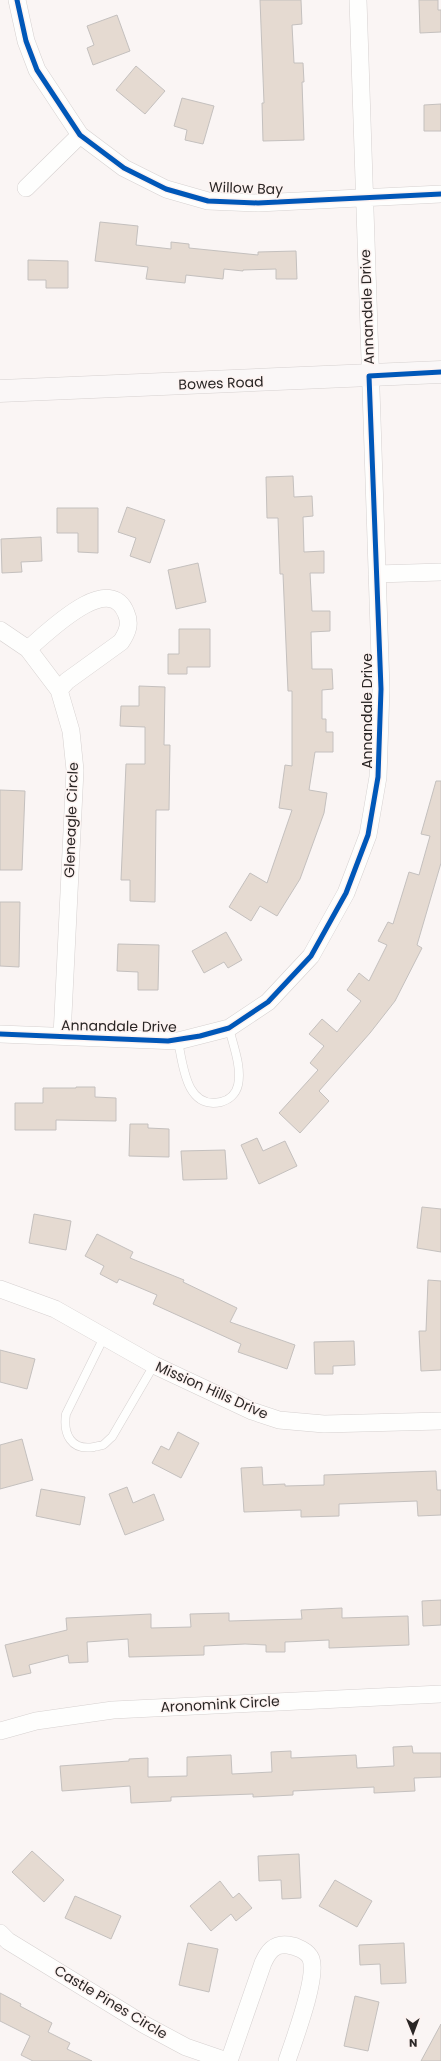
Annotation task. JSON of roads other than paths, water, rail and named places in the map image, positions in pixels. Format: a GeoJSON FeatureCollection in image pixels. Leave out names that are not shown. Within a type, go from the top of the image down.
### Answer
{"type":"FeatureCollection","features":[{"type":"Feature","properties":{"kind":"main road","name":"Bowes Road"},"geometry":{"type":"LineString","coordinates":[[0,392],[441,372]]}},
{"type":"Feature","properties":{"kind":"street","name":"Willow Bay"},"geometry":{"type":"LineString","coordinates":[[17,0],[26,41],[37,70],[80,135],[124,168],[166,189],[208,201],[258,203],[441,194]]}},
{"type":"Feature","properties":{"kind":"street","name":"Annandale Drive"},"geometry":{"type":"LineString","coordinates":[[0,1034],[178,1041],[229,1028],[268,1002],[311,956],[346,893],[368,835],[378,777],[381,738],[358,0]]}},
{"type":"Feature","properties":{"kind":"street"},"geometry":{"type":"LineString","coordinates":[[26,188],[80,135]]}},
{"type":"Feature","properties":{"kind":"street"},"geometry":{"type":"LineString","coordinates":[[377,574],[441,572]]}},
{"type":"Feature","properties":{"kind":"street"},"geometry":{"type":"LineString","coordinates":[[28,649],[72,613],[91,601],[99,598],[108,599],[122,606],[128,619],[128,627],[121,642],[67,681],[59,690]]}},
{"type":"Feature","properties":{"kind":"street","name":"Gleneagle Circle"},"geometry":{"type":"LineString","coordinates":[[0,630],[28,649],[59,690],[71,731],[75,770],[62,1036]]}},
{"type":"Feature","properties":{"kind":"street","name":"Mission Hills Drive"},"geometry":{"type":"LineString","coordinates":[[0,1289],[12,1292],[56,1309],[154,1365],[252,1411],[279,1420],[324,1424],[441,1421]]}},
{"type":"Feature","properties":{"kind":"street","name":"Aronomink Circle"},"geometry":{"type":"LineString","coordinates":[[0,1731],[52,1719],[113,1710],[441,1694]]}},
{"type":"Feature","properties":{"kind":"street","name":"Castle Pines Circle"},"geometry":{"type":"LineString","coordinates":[[0,1933],[8,1940],[145,2024],[186,2046],[228,2061]]}},
{"type":"Feature","properties":{"kind":"street"},"geometry":{"type":"LineString","coordinates":[[228,2061],[263,1963],[269,1951],[277,1946],[288,1945],[304,1950],[311,1959],[312,1969],[310,1987],[287,2061]]}},
{"type":"Feature","properties":{"kind":"lane"},"geometry":{"type":"LineString","coordinates":[[178,1041],[184,1069],[193,1094],[206,1102],[216,1103],[226,1100],[236,1091],[239,1076],[229,1028]]}},
{"type":"Feature","properties":{"kind":"lane"},"geometry":{"type":"LineString","coordinates":[[104,1337],[66,1414],[64,1426],[67,1437],[77,1446],[88,1448],[102,1445],[112,1437],[154,1365]]}}]}
